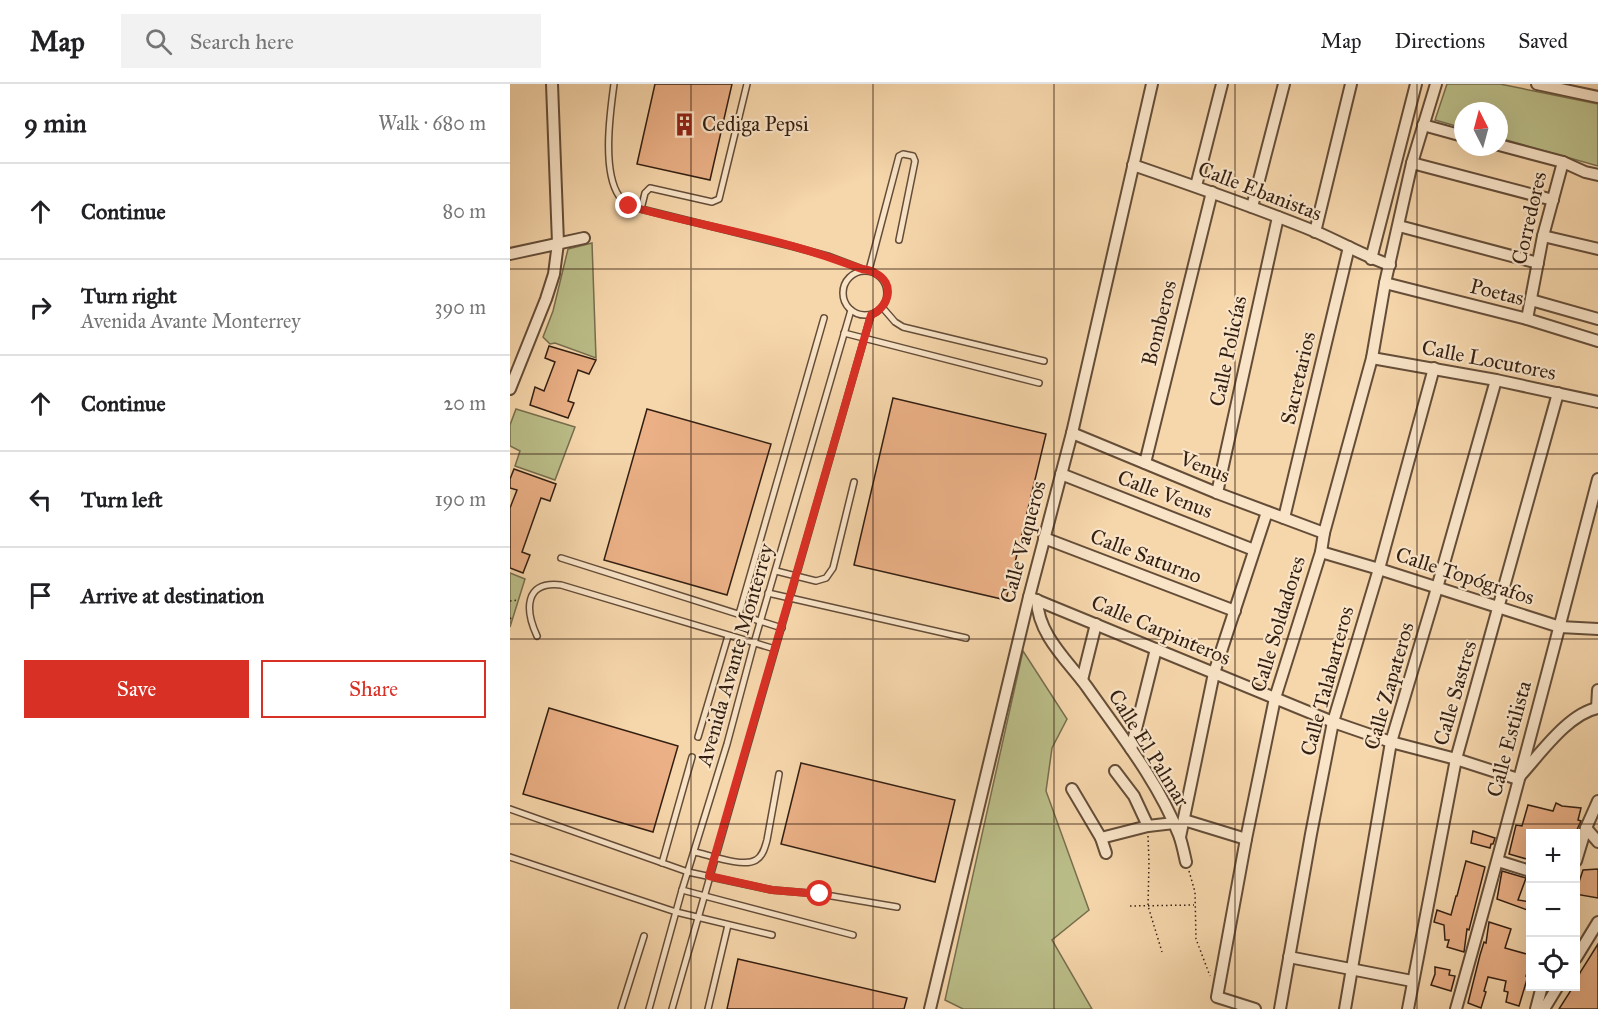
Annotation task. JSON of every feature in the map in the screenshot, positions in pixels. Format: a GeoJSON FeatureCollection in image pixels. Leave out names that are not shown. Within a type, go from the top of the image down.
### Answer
{"type":"FeatureCollection","features":[{"type":"Feature","properties":{"kind":"street"},"geometry":{"type":"LineString","coordinates":[[510,389],[554,274],[558,243],[552,84]]}},
{"type":"Feature","properties":{"kind":"street","name":"Calle Vaqueros"},"geometry":{"type":"LineString","coordinates":[[930,1009],[1033,599],[1044,538],[1072,433],[1152,84]]}},
{"type":"Feature","properties":{"kind":"street"},"geometry":{"type":"LineString","coordinates":[[1196,186],[1222,84]]}},
{"type":"Feature","properties":{"kind":"street"},"geometry":{"type":"LineString","coordinates":[[1252,207],[1284,84]]}},
{"type":"Feature","properties":{"kind":"street"},"geometry":{"type":"LineString","coordinates":[[1315,232],[1351,84]]}},
{"type":"Feature","properties":{"kind":"street"},"geometry":{"type":"LineString","coordinates":[[1389,265],[1371,258],[1416,84]]}},
{"type":"Feature","properties":{"kind":"street","name":"Calle Soldadores"},"geometry":{"type":"LineString","coordinates":[[1255,1009],[1217,997],[1246,839],[1275,698],[1321,552],[1324,533],[1372,358],[1385,284],[1412,163],[1436,84]]}},
{"type":"Feature","properties":{"kind":"street"},"geometry":{"type":"LineString","coordinates":[[1537,84],[1598,97]]}},
{"type":"Feature","properties":{"kind":"street"},"geometry":{"type":"LineString","coordinates":[[1423,125],[1454,134]]}},
{"type":"Feature","properties":{"kind":"street"},"geometry":{"type":"LineString","coordinates":[[1508,147],[1563,162],[1598,175]]}},
{"type":"Feature","properties":{"kind":"street","name":"Corredores"},"geometry":{"type":"LineString","coordinates":[[1527,320],[1543,236],[1563,162]]}},
{"type":"Feature","properties":{"kind":"street"},"geometry":{"type":"LineString","coordinates":[[1412,163],[1553,200]]}},
{"type":"Feature","properties":{"kind":"street","name":"Calle Ebanistas"},"geometry":{"type":"LineString","coordinates":[[1133,165],[1278,217],[1371,258]]}},
{"type":"Feature","properties":{"kind":"street","name":"Bomberos"},"geometry":{"type":"LineString","coordinates":[[1145,464],[1212,192]]}},
{"type":"Feature","properties":{"kind":"street","name":"Calle Policías"},"geometry":{"type":"LineString","coordinates":[[1217,493],[1278,217]]}},
{"type":"Feature","properties":{"kind":"street"},"geometry":{"type":"LineString","coordinates":[[1399,226],[1538,263]]}},
{"type":"Feature","properties":{"kind":"street"},"geometry":{"type":"LineString","coordinates":[[1543,236],[1598,249]]}},
{"type":"Feature","properties":{"kind":"street"},"geometry":{"type":"LineString","coordinates":[[510,254],[584,238]]}},
{"type":"Feature","properties":{"kind":"street","name":"Sacretarios"},"geometry":{"type":"LineString","coordinates":[[1284,518],[1349,247]]}},
{"type":"Feature","properties":{"kind":"street","name":"Poetas"},"geometry":{"type":"LineString","coordinates":[[1385,284],[1527,320],[1598,341]]}},
{"type":"Feature","properties":{"kind":"street"},"geometry":{"type":"LineString","coordinates":[[1531,300],[1598,319]]}},
{"type":"Feature","properties":{"kind":"street","name":"Calle Locutores"},"geometry":{"type":"LineString","coordinates":[[1372,358],[1496,380],[1598,402]]}},
{"type":"Feature","properties":{"kind":"street","name":"Calle Talabarteros"},"geometry":{"type":"LineString","coordinates":[[1280,1009],[1333,722],[1379,569],[1434,368]]}},
{"type":"Feature","properties":{"kind":"street","name":"Calle Zapateros"},"geometry":{"type":"LineString","coordinates":[[1345,1009],[1391,742],[1496,380]]}},
{"type":"Feature","properties":{"kind":"street","name":"Calle Sastres"},"geometry":{"type":"LineString","coordinates":[[1408,1009],[1456,759],[1558,393]]}},
{"type":"Feature","properties":{"kind":"street","name":"Venus"},"geometry":{"type":"LineString","coordinates":[[1072,433],[1217,493],[1324,533]]}},
{"type":"Feature","properties":{"kind":"street","name":"Calle Venus"},"geometry":{"type":"LineString","coordinates":[[1061,474],[1254,550]]}},
{"type":"Feature","properties":{"kind":"street","name":"Calle Estilista"},"geometry":{"type":"LineString","coordinates":[[1456,1009],[1498,861],[1598,479]]}},
{"type":"Feature","properties":{"kind":"street"},"geometry":{"type":"LineString","coordinates":[[1179,821],[1214,674],[1267,512]]}},
{"type":"Feature","properties":{"kind":"street","name":"Calle Saturno"},"geometry":{"type":"LineString","coordinates":[[1044,538],[1235,610]]}},
{"type":"Feature","properties":{"kind":"street","name":"Calle Topógrafos"},"geometry":{"type":"LineString","coordinates":[[1321,552],[1560,627],[1598,629]]}},
{"type":"Feature","properties":{"kind":"street","name":"Calle Carpinteros"},"geometry":{"type":"LineString","coordinates":[[1033,599],[1333,722],[1391,742],[1456,759],[1518,779]]}},
{"type":"Feature","properties":{"kind":"street","name":"Calle El Palmar"},"geometry":{"type":"LineString","coordinates":[[1033,599],[1049,637],[1131,749],[1179,821],[1186,862]]}},
{"type":"Feature","properties":{"kind":"street"},"geometry":{"type":"LineString","coordinates":[[1082,680],[1096,624]]}},
{"type":"Feature","properties":{"kind":"street"},"geometry":{"type":"LineString","coordinates":[[1131,749],[1156,649]]}},
{"type":"Feature","properties":{"kind":"street"},"geometry":{"type":"LineString","coordinates":[[1518,779],[1569,724],[1586,711],[1597,708],[1598,690]]}},
{"type":"Feature","properties":{"kind":"street"},"geometry":{"type":"LineString","coordinates":[[1115,771],[1134,796],[1148,826]]}},
{"type":"Feature","properties":{"kind":"street"},"geometry":{"type":"LineString","coordinates":[[1072,789],[1101,838],[1106,853]]}},
{"type":"Feature","properties":{"kind":"street"},"geometry":{"type":"LineString","coordinates":[[1580,846],[1598,801]]}},
{"type":"Feature","properties":{"kind":"street"},"geometry":{"type":"LineString","coordinates":[[1101,838],[1179,821],[1246,839]]}},
{"type":"Feature","properties":{"kind":"street"},"geometry":{"type":"LineString","coordinates":[[1586,828],[1598,842]]}},
{"type":"Feature","properties":{"kind":"street"},"geometry":{"type":"LineString","coordinates":[[1498,861],[1526,870]]}},
{"type":"Feature","properties":{"kind":"street"},"geometry":{"type":"LineString","coordinates":[[1580,950],[1598,922]]}},
{"type":"Feature","properties":{"kind":"street"},"geometry":{"type":"LineString","coordinates":[[1289,957],[1412,981]]}},
{"type":"Feature","properties":{"kind":"street"},"geometry":{"type":"LineString","coordinates":[[1536,1009],[1541,991]]}},
{"type":"Feature","properties":{"kind":"street"},"geometry":{"type":"LineString","coordinates":[[1544,1009],[1555,991]]}},
{"type":"Feature","properties":{"kind":"lane"},"geometry":{"type":"LineString","coordinates":[[614,84],[611,108],[610,171],[619,196],[629,206],[828,256],[867,270],[881,276],[888,288],[886,302],[882,308],[871,315],[857,314],[843,299],[844,285],[852,274],[867,270]]}},
{"type":"Feature","properties":{"kind":"lane"},"geometry":{"type":"LineString","coordinates":[[642,209],[645,193],[650,188],[712,202],[719,199],[747,84]]}},
{"type":"Feature","properties":{"kind":"lane"},"geometry":{"type":"LineString","coordinates":[[867,270],[899,156],[903,154],[913,156],[915,161],[899,240]]}},
{"type":"Feature","properties":{"kind":"lane"},"geometry":{"type":"LineString","coordinates":[[882,308],[903,327],[1044,361]]}},
{"type":"Feature","properties":{"kind":"lane","name":"Avenida Avante Monterrey"},"geometry":{"type":"LineString","coordinates":[[649,1009],[851,310]]}},
{"type":"Feature","properties":{"kind":"lane","name":"Avenida Avante Monterrey"},"geometry":{"type":"LineString","coordinates":[[672,1009],[871,315]]}},
{"type":"Feature","properties":{"kind":"lane"},"geometry":{"type":"LineString","coordinates":[[739,614],[824,318]]}},
{"type":"Feature","properties":{"kind":"lane"},"geometry":{"type":"LineString","coordinates":[[844,333],[1039,383]]}},
{"type":"Feature","properties":{"kind":"lane"},"geometry":{"type":"LineString","coordinates":[[776,571],[821,581],[826,578],[830,573],[854,482]]}},
{"type":"Feature","properties":{"kind":"lane"},"geometry":{"type":"LineString","coordinates":[[561,558],[782,628]]}},
{"type":"Feature","properties":{"kind":"lane"},"geometry":{"type":"LineString","coordinates":[[537,636],[529,615],[531,595],[536,589],[552,584],[775,649]]}},
{"type":"Feature","properties":{"kind":"lane"},"geometry":{"type":"LineString","coordinates":[[768,593],[966,638]]}},
{"type":"Feature","properties":{"kind":"lane"},"geometry":{"type":"LineString","coordinates":[[698,736],[728,636]]}},
{"type":"Feature","properties":{"kind":"lane"},"geometry":{"type":"LineString","coordinates":[[662,863],[692,757]]}},
{"type":"Feature","properties":{"kind":"lane"},"geometry":{"type":"LineString","coordinates":[[695,852],[746,863],[753,862],[761,855],[779,774]]}},
{"type":"Feature","properties":{"kind":"lane"},"geometry":{"type":"LineString","coordinates":[[510,809],[688,872],[772,890],[820,894],[897,907]]}},
{"type":"Feature","properties":{"kind":"lane"},"geometry":{"type":"LineString","coordinates":[[510,857],[676,912],[772,935]]}},
{"type":"Feature","properties":{"kind":"lane"},"geometry":{"type":"LineString","coordinates":[[682,890],[853,935]]}},
{"type":"Feature","properties":{"kind":"lane"},"geometry":{"type":"LineString","coordinates":[[708,1009],[728,925]]}},
{"type":"Feature","properties":{"kind":"lane"},"geometry":{"type":"LineString","coordinates":[[621,1009],[644,936]]}},
{"type":"Feature","properties":{"kind":"path"},"geometry":{"type":"LineString","coordinates":[[510,601],[518,600]]}},
{"type":"Feature","properties":{"kind":"path"},"geometry":{"type":"LineString","coordinates":[[1148,826],[1148,906],[1162,952]]}},
{"type":"Feature","properties":{"kind":"path"},"geometry":{"type":"LineString","coordinates":[[1186,862],[1195,892],[1196,939],[1210,978]]}},
{"type":"Feature","properties":{"kind":"path"},"geometry":{"type":"LineString","coordinates":[[1130,906],[1195,905]]}},
{"type":"Feature","properties":{"kind":"green space"},"geometry":{"type":"Polygon","coordinates":[[[1447,84],[1500,84],[1598,104],[1598,166],[1508,141],[1508,102],[1454,102],[1454,125],[1435,120],[1447,84]]]}},
{"type":"Feature","properties":{"kind":"green space"},"geometry":{"type":"Polygon","coordinates":[[[592,243],[596,358],[555,343],[550,344],[543,337],[553,311],[568,249],[592,243]]]}},
{"type":"Feature","properties":{"kind":"green space"},"geometry":{"type":"Polygon","coordinates":[[[516,409],[575,427],[555,480],[515,466],[520,451],[510,446],[510,425],[516,409]]]}},
{"type":"Feature","properties":{"kind":"green space"},"geometry":{"type":"Polygon","coordinates":[[[510,573],[525,579],[510,627],[510,573]]]}},
{"type":"Feature","properties":{"kind":"green space"},"geometry":{"type":"Polygon","coordinates":[[[1023,651],[1067,719],[1052,748],[1046,791],[1089,910],[1052,940],[1092,1009],[963,1009],[945,1000],[1023,651]]]}},
{"type":"Feature","properties":{"kind":"building","name":"Cediga Pepsi"},"geometry":{"type":"Polygon","coordinates":[[[655,84],[732,84],[710,180],[637,164],[655,84]]]}},
{"type":"Feature","properties":{"kind":"building"},"geometry":{"type":"Polygon","coordinates":[[[549,346],[596,360],[589,374],[578,370],[568,401],[574,403],[568,418],[530,405],[535,387],[544,391],[555,362],[545,358],[549,346]]]}},
{"type":"Feature","properties":{"kind":"building"},"geometry":{"type":"Polygon","coordinates":[[[893,398],[1046,434],[1006,600],[854,565],[893,398]]]}},
{"type":"Feature","properties":{"kind":"building"},"geometry":{"type":"Polygon","coordinates":[[[647,409],[771,444],[727,595],[604,560],[647,409]]]}},
{"type":"Feature","properties":{"kind":"building"},"geometry":{"type":"Polygon","coordinates":[[[514,469],[556,484],[550,501],[541,498],[522,552],[530,555],[523,573],[510,568],[510,508],[517,490],[510,488],[510,479],[514,469]]]}},
{"type":"Feature","properties":{"kind":"building"},"geometry":{"type":"Polygon","coordinates":[[[549,708],[678,746],[653,832],[523,794],[549,708]]]}},
{"type":"Feature","properties":{"kind":"building"},"geometry":{"type":"Polygon","coordinates":[[[801,763],[955,800],[935,882],[781,844],[801,763]]]}},
{"type":"Feature","properties":{"kind":"building"},"geometry":{"type":"Polygon","coordinates":[[[1556,803],[1581,808],[1578,820],[1581,821],[1577,829],[1526,829],[1526,859],[1509,854],[1516,825],[1522,826],[1528,805],[1553,811],[1556,803]]]}},
{"type":"Feature","properties":{"kind":"building"},"geometry":{"type":"Polygon","coordinates":[[[1473,831],[1495,838],[1490,848],[1471,843],[1473,831]]]}},
{"type":"Feature","properties":{"kind":"building"},"geometry":{"type":"Polygon","coordinates":[[[1466,861],[1485,867],[1469,930],[1467,929],[1464,952],[1447,947],[1449,940],[1445,940],[1444,925],[1434,922],[1437,910],[1451,915],[1466,861]]]}},
{"type":"Feature","properties":{"kind":"building"},"geometry":{"type":"Polygon","coordinates":[[[1598,869],[1598,898],[1580,895],[1580,879],[1583,870],[1598,869]]]}},
{"type":"Feature","properties":{"kind":"building"},"geometry":{"type":"Polygon","coordinates":[[[1502,871],[1526,878],[1518,900],[1526,901],[1526,910],[1497,899],[1502,871]]]}},
{"type":"Feature","properties":{"kind":"building"},"geometry":{"type":"Polygon","coordinates":[[[1489,922],[1511,929],[1505,948],[1526,954],[1526,983],[1519,1006],[1506,1002],[1508,992],[1504,991],[1506,981],[1488,977],[1481,1008],[1468,1003],[1480,955],[1484,942],[1486,943],[1489,922]]]}},
{"type":"Feature","properties":{"kind":"building"},"geometry":{"type":"Polygon","coordinates":[[[1598,944],[1598,1009],[1559,1009],[1570,991],[1580,991],[1581,971],[1598,944]]]}},
{"type":"Feature","properties":{"kind":"building"},"geometry":{"type":"Polygon","coordinates":[[[738,959],[907,998],[904,1009],[727,1009],[738,959]]]}},
{"type":"Feature","properties":{"kind":"building"},"geometry":{"type":"Polygon","coordinates":[[[1435,967],[1450,970],[1449,975],[1455,976],[1451,991],[1431,985],[1435,967]]]}},
{"type":"Feature","properties":{"kind":"place","name":"Cediga Pepsi"},"geometry":{"type":"Point","coordinates":[684,124]}},
{"type":"Feature","properties":{"kind":"route"},"geometry":{"type":"LineString","coordinates":[[629,206],[828,256],[876,273],[881,276],[888,288],[886,302],[882,308],[871,315],[709,876],[772,890],[820,894]]}}]}
